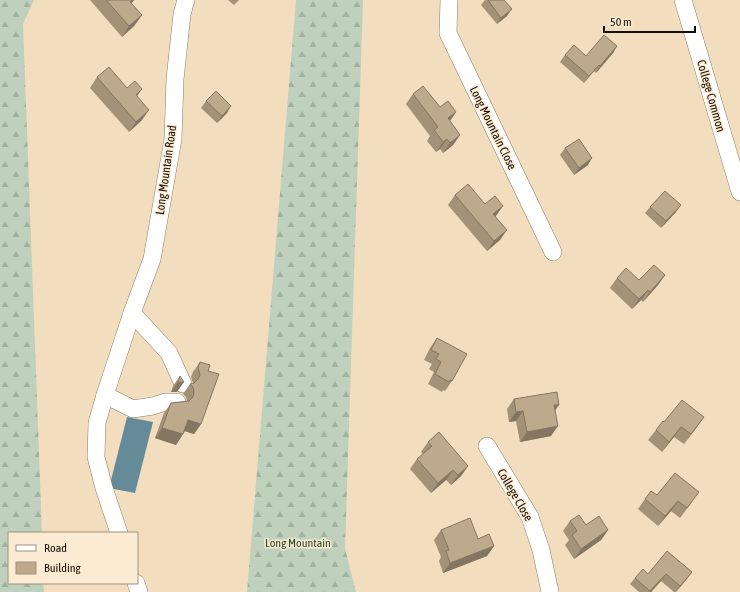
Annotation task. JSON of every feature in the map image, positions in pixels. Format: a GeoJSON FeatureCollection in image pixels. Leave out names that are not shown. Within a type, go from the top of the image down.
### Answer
{"type":"FeatureCollection","features":[{"type":"Feature","properties":{"kind":"street","name":"Long Mountain Road"},"geometry":{"type":"LineString","coordinates":[[119,532],[104,488],[96,457],[97,423],[132,313],[152,259],[173,139],[175,79],[182,14],[186,0]]}},
{"type":"Feature","properties":{"kind":"street","name":"Long Mountain Close"},"geometry":{"type":"LineString","coordinates":[[448,0],[448,32],[553,252]]}},
{"type":"Feature","properties":{"kind":"street","name":"College Common"},"geometry":{"type":"LineString","coordinates":[[683,0],[740,192]]}},
{"type":"Feature","properties":{"kind":"street"},"geometry":{"type":"LineString","coordinates":[[132,313],[169,354],[183,384]]}},
{"type":"Feature","properties":{"kind":"street"},"geometry":{"type":"LineString","coordinates":[[105,395],[132,409],[153,406],[165,402],[177,402]]}},
{"type":"Feature","properties":{"kind":"street","name":"College Close"},"geometry":{"type":"LineString","coordinates":[[487,446],[530,517],[541,550],[550,592]]}},
{"type":"Feature","properties":{"kind":"green space"},"geometry":{"type":"Polygon","coordinates":[[[0,0],[34,0],[23,24],[42,532],[8,532],[8,584],[43,584],[44,592],[0,592],[0,0]]]}},
{"type":"Feature","properties":{"kind":"green space","name":"Long Mountain"},"geometry":{"type":"Polygon","coordinates":[[[296,0],[363,0],[345,549],[356,592],[247,592],[296,0]]]}},
{"type":"Feature","properties":{"kind":"water"},"geometry":{"type":"Polygon","coordinates":[[[127,417],[153,422],[135,493],[109,488],[127,417]]]}},
{"type":"Feature","properties":{"kind":"building"},"geometry":{"type":"Polygon","coordinates":[[[106,0],[132,0],[130,2],[142,15],[129,26],[106,0]]]}},
{"type":"Feature","properties":{"kind":"building"},"geometry":{"type":"Polygon","coordinates":[[[488,0],[504,0],[512,9],[501,18],[488,0]]]}},
{"type":"Feature","properties":{"kind":"building"},"geometry":{"type":"Polygon","coordinates":[[[604,35],[617,46],[600,66],[599,65],[589,76],[565,55],[574,45],[586,56],[604,35]]]}},
{"type":"Feature","properties":{"kind":"building"},"geometry":{"type":"Polygon","coordinates":[[[109,67],[127,88],[135,81],[142,89],[136,95],[149,110],[136,122],[97,77],[109,67]]]}},
{"type":"Feature","properties":{"kind":"building"},"geometry":{"type":"Polygon","coordinates":[[[423,86],[440,107],[448,101],[456,112],[448,118],[460,135],[450,143],[447,139],[443,142],[434,130],[438,127],[413,94],[423,86]]]}},
{"type":"Feature","properties":{"kind":"building"},"geometry":{"type":"Polygon","coordinates":[[[216,91],[231,106],[222,116],[206,101],[216,91]]]}},
{"type":"Feature","properties":{"kind":"building"},"geometry":{"type":"Polygon","coordinates":[[[579,139],[592,158],[579,168],[565,148],[579,139]]]}},
{"type":"Feature","properties":{"kind":"building"},"geometry":{"type":"Polygon","coordinates":[[[468,184],[485,204],[495,196],[503,206],[493,214],[507,230],[494,241],[455,195],[468,184]]]}},
{"type":"Feature","properties":{"kind":"building"},"geometry":{"type":"Polygon","coordinates":[[[665,191],[681,205],[666,221],[650,207],[665,191]]]}},
{"type":"Feature","properties":{"kind":"building"},"geometry":{"type":"Polygon","coordinates":[[[654,265],[665,275],[650,292],[648,290],[639,299],[617,278],[626,268],[639,280],[654,265]]]}},
{"type":"Feature","properties":{"kind":"building"},"geometry":{"type":"Polygon","coordinates":[[[437,338],[467,354],[452,381],[450,380],[449,382],[435,374],[441,362],[436,359],[439,354],[431,350],[437,338]]]}},
{"type":"Feature","properties":{"kind":"building"},"geometry":{"type":"Polygon","coordinates":[[[200,362],[210,365],[208,371],[219,374],[201,424],[188,420],[183,434],[162,428],[171,403],[189,401],[193,397],[193,387],[190,384],[194,383],[200,375],[198,367],[200,362]]]}},
{"type":"Feature","properties":{"kind":"building"},"geometry":{"type":"Polygon","coordinates":[[[180,376],[184,382],[178,382],[180,376]]]}},
{"type":"Feature","properties":{"kind":"building"},"geometry":{"type":"Polygon","coordinates":[[[557,392],[559,405],[554,405],[558,426],[527,432],[523,411],[516,412],[514,399],[557,392]]]}},
{"type":"Feature","properties":{"kind":"building"},"geometry":{"type":"Polygon","coordinates":[[[682,400],[704,417],[691,434],[681,427],[669,442],[656,430],[682,400]]]}},
{"type":"Feature","properties":{"kind":"building"},"geometry":{"type":"Polygon","coordinates":[[[439,432],[468,466],[458,475],[453,470],[438,483],[417,459],[432,446],[428,442],[439,432]]]}},
{"type":"Feature","properties":{"kind":"building"},"geometry":{"type":"Polygon","coordinates":[[[675,473],[699,492],[687,508],[678,501],[665,516],[645,499],[651,491],[657,495],[675,473]]]}},
{"type":"Feature","properties":{"kind":"building"},"geometry":{"type":"Polygon","coordinates":[[[579,515],[586,525],[599,516],[608,530],[581,549],[572,535],[577,531],[570,521],[579,515]]]}},
{"type":"Feature","properties":{"kind":"building"},"geometry":{"type":"Polygon","coordinates":[[[470,518],[478,539],[489,534],[494,546],[450,563],[446,551],[449,550],[441,530],[470,518]]]}},
{"type":"Feature","properties":{"kind":"building"},"geometry":{"type":"Polygon","coordinates":[[[667,551],[692,572],[680,586],[666,574],[650,591],[635,578],[643,569],[648,574],[667,551]]]}}]}
